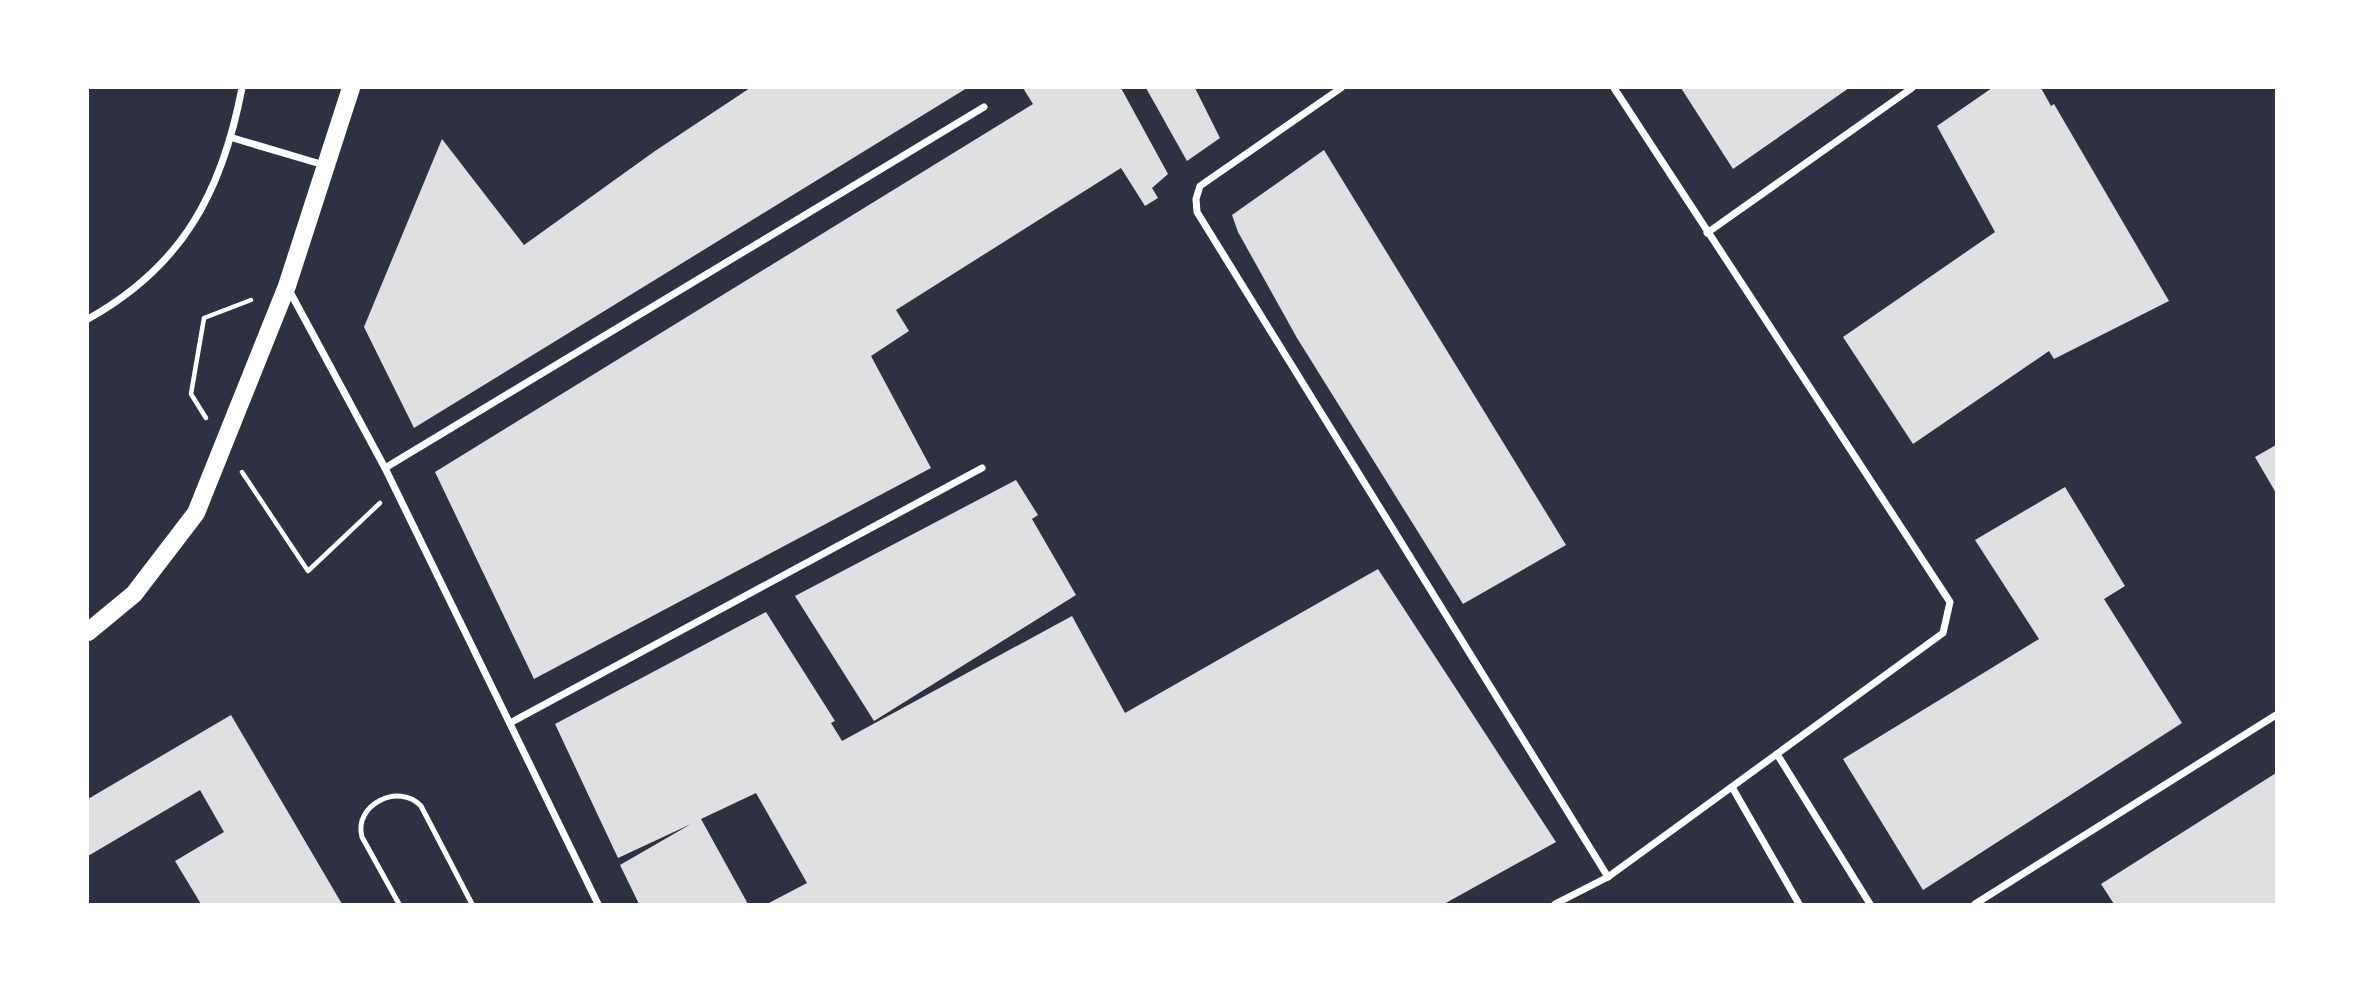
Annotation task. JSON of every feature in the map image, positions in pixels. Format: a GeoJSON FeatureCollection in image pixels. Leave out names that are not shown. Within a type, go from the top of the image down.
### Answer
{"type":"FeatureCollection","features":[{"type":"Feature","properties":{"kind":"main road"},"geometry":{"type":"LineString","coordinates":[[88,632],[134,594],[196,513],[288,286],[324,165],[351,88]]}},
{"type":"Feature","properties":{"kind":"street"},"geometry":{"type":"LineString","coordinates":[[88,318],[141,285],[172,255],[197,221],[233,138],[242,88]]}},
{"type":"Feature","properties":{"kind":"street"},"geometry":{"type":"LineString","coordinates":[[1341,88],[1200,186],[1196,199],[1197,212],[1608,877]]}},
{"type":"Feature","properties":{"kind":"street"},"geometry":{"type":"LineString","coordinates":[[1555,905],[1608,877],[1943,633],[1950,602],[1614,88]]}},
{"type":"Feature","properties":{"kind":"street"},"geometry":{"type":"LineString","coordinates":[[1707,233],[1912,88]]}},
{"type":"Feature","properties":{"kind":"street"},"geometry":{"type":"LineString","coordinates":[[386,468],[984,107]]}},
{"type":"Feature","properties":{"kind":"street"},"geometry":{"type":"LineString","coordinates":[[233,138],[324,165]]}},
{"type":"Feature","properties":{"kind":"street"},"geometry":{"type":"LineString","coordinates":[[288,286],[386,468],[598,905]]}},
{"type":"Feature","properties":{"kind":"street"},"geometry":{"type":"LineString","coordinates":[[510,723],[982,468]]}},
{"type":"Feature","properties":{"kind":"street"},"geometry":{"type":"LineString","coordinates":[[1975,905],[2277,715]]}},
{"type":"Feature","properties":{"kind":"street"},"geometry":{"type":"LineString","coordinates":[[1777,754],[1870,905]]}},
{"type":"Feature","properties":{"kind":"street"},"geometry":{"type":"LineString","coordinates":[[1732,787],[1799,905]]}},
{"type":"Feature","properties":{"kind":"lane"},"geometry":{"type":"LineString","coordinates":[[399,905],[359,826],[362,815],[370,807],[402,794],[413,797],[421,806],[472,905]]}},
{"type":"Feature","properties":{"kind":"path"},"geometry":{"type":"LineString","coordinates":[[213,428],[191,394],[204,318],[288,286]]}},
{"type":"Feature","properties":{"kind":"path"},"geometry":{"type":"LineString","coordinates":[[234,461],[308,571],[396,489]]}},
{"type":"Feature","properties":{"kind":"building"},"geometry":{"type":"Polygon","coordinates":[[[750,88],[967,88],[414,428],[364,327],[442,139],[524,245],[655,151],[750,88]]]}},
{"type":"Feature","properties":{"kind":"building"},"geometry":{"type":"Polygon","coordinates":[[[1023,88],[1121,88],[1168,174],[1152,188],[1158,198],[1145,206],[1121,168],[896,310],[909,331],[871,356],[931,468],[534,679],[435,472],[1033,104],[1023,88]]]}},
{"type":"Feature","properties":{"kind":"building"},"geometry":{"type":"Polygon","coordinates":[[[1146,88],[1195,88],[1220,138],[1187,161],[1146,88]]]}},
{"type":"Feature","properties":{"kind":"building"},"geometry":{"type":"Polygon","coordinates":[[[1681,88],[1849,88],[1733,169],[1681,88]]]}},
{"type":"Feature","properties":{"kind":"building"},"geometry":{"type":"Polygon","coordinates":[[[1992,88],[2041,88],[2051,106],[2054,104],[2169,301],[2054,359],[2049,351],[1913,444],[1843,337],[1995,232],[1937,126],[1992,88]]]}},
{"type":"Feature","properties":{"kind":"building"},"geometry":{"type":"Polygon","coordinates":[[[1324,150],[1566,545],[1463,604],[1297,338],[1238,232],[1232,215],[1324,150]]]}},
{"type":"Feature","properties":{"kind":"building"},"geometry":{"type":"Polygon","coordinates":[[[2276,445],[2276,493],[2255,457],[2276,445]]]}},
{"type":"Feature","properties":{"kind":"building"},"geometry":{"type":"Polygon","coordinates":[[[1016,480],[1038,515],[1032,519],[1076,595],[874,721],[795,596],[1016,480]]]}},
{"type":"Feature","properties":{"kind":"building"},"geometry":{"type":"Polygon","coordinates":[[[2065,487],[2125,586],[2104,599],[2182,723],[1923,890],[1843,759],[2039,639],[1975,540],[2065,487]]]}},
{"type":"Feature","properties":{"kind":"building"},"geometry":{"type":"Polygon","coordinates":[[[1378,569],[1556,842],[1444,904],[767,904],[807,883],[756,793],[701,819],[748,904],[639,904],[620,865],[691,824],[618,858],[555,724],[766,612],[835,721],[831,723],[842,741],[1072,616],[1125,713],[1378,569]]]}},
{"type":"Feature","properties":{"kind":"building"},"geometry":{"type":"Polygon","coordinates":[[[231,715],[342,904],[201,904],[175,861],[224,832],[200,790],[88,856],[88,799],[231,715]]]}},
{"type":"Feature","properties":{"kind":"building"},"geometry":{"type":"Polygon","coordinates":[[[2276,773],[2276,904],[2114,904],[2101,884],[2276,773]]]}}]}
